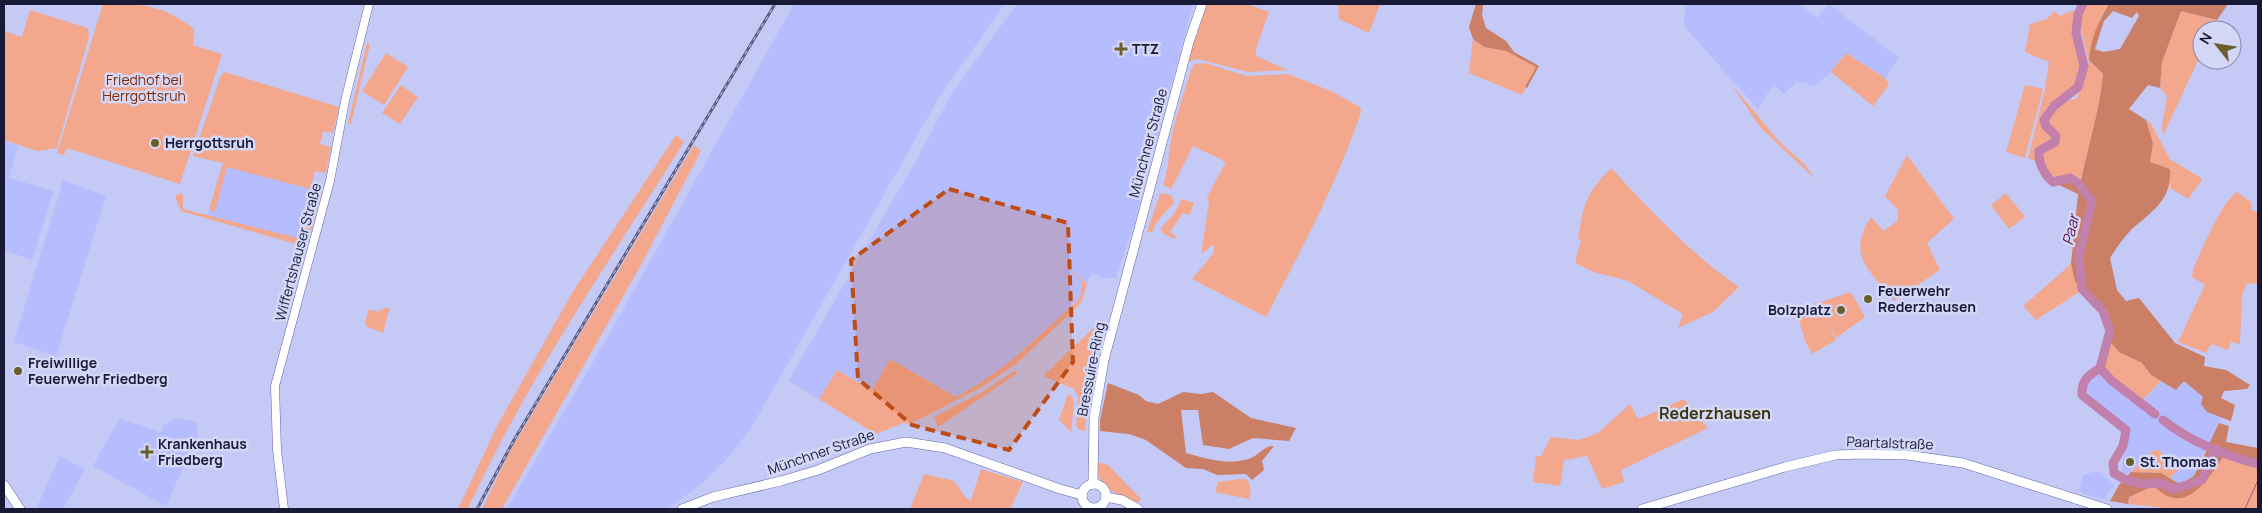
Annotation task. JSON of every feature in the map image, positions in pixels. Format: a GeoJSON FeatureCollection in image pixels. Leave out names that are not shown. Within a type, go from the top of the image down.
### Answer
{"type":"FeatureCollection","features":[{"type":"Feature","properties":{"kind":"main road","name":"Münchner Straße"},"geometry":{"type":"LineString","coordinates":[[1122,290],[1202,4]]}},
{"type":"Feature","properties":{"kind":"main road","name":"Bressuire-Ring"},"geometry":{"type":"LineString","coordinates":[[1093,484],[1094,418],[1098,387],[1122,290]]}},
{"type":"Feature","properties":{"kind":"main road","name":"Münchner Straße"},"geometry":{"type":"LineString","coordinates":[[682,509],[713,497],[781,482],[818,470],[870,448],[906,442],[945,448],[1082,495]]}},
{"type":"Feature","properties":{"kind":"main road","name":"Paartalstraße"},"geometry":{"type":"LineString","coordinates":[[1642,509],[1785,467],[1835,455],[1862,454],[1907,455],[1963,463],[2106,509]]}},
{"type":"Feature","properties":{"kind":"main road"},"geometry":{"type":"LineString","coordinates":[[1093,484],[1102,487],[1106,497],[1103,504],[1096,509],[1087,505],[1082,495],[1085,488],[1093,484]]}},
{"type":"Feature","properties":{"kind":"main road"},"geometry":{"type":"LineString","coordinates":[[4,485],[20,509]]}},
{"type":"Feature","properties":{"kind":"main road"},"geometry":{"type":"LineString","coordinates":[[1106,497],[1122,500],[1138,509]]}},
{"type":"Feature","properties":{"kind":"street","name":"Wiffertshauser Straße"},"geometry":{"type":"LineString","coordinates":[[284,509],[277,450],[275,386],[326,198],[345,101],[369,4]]}},
{"type":"Feature","properties":{"kind":"highlighted area"},"geometry":{"type":"Polygon","coordinates":[[[949,189],[1068,223],[1073,362],[1009,450],[912,425],[858,379],[851,260],[949,189]]]}},
{"type":"Feature","properties":{"kind":"shaded area"},"geometry":{"type":"Polygon","coordinates":[[[794,4],[1005,4],[941,94],[751,428],[726,460],[703,483],[667,509],[507,509],[614,326],[794,4]]]}},
{"type":"Feature","properties":{"kind":"shaded area"},"geometry":{"type":"Polygon","coordinates":[[[1017,4],[1193,4],[1136,218],[1116,278],[1104,278],[1092,273],[1080,298],[1007,366],[956,397],[891,359],[872,390],[837,370],[819,399],[788,381],[917,159],[952,93],[1017,4]]]}},
{"type":"Feature","properties":{"kind":"shaded area"},"geometry":{"type":"Polygon","coordinates":[[[1476,4],[1483,4],[1482,15],[1486,28],[1506,41],[1514,52],[1539,66],[1527,88],[1525,87],[1536,67],[1506,51],[1484,47],[1473,39],[1469,27],[1476,4]]]}},
{"type":"Feature","properties":{"kind":"shaded area"},"geometry":{"type":"Polygon","coordinates":[[[1688,4],[1799,4],[1817,18],[1829,4],[1899,58],[1885,78],[1846,53],[1831,72],[1815,86],[1797,81],[1784,94],[1773,84],[1758,109],[1684,26],[1685,9],[1688,4]]]}},
{"type":"Feature","properties":{"kind":"shaded area"},"geometry":{"type":"Polygon","coordinates":[[[2109,4],[2228,4],[2217,20],[2181,11],[2162,62],[2160,88],[2148,85],[2129,109],[2146,120],[2153,143],[2150,162],[2170,169],[2170,180],[2168,189],[2159,204],[2128,233],[2110,258],[2117,290],[2126,301],[2139,298],[2175,343],[2205,357],[2204,366],[2226,370],[2250,385],[2247,389],[2224,391],[2221,398],[2235,405],[2231,421],[2207,412],[2201,404],[2203,397],[2184,381],[2176,390],[2151,375],[2142,363],[2119,352],[2110,342],[2111,332],[2109,323],[2102,307],[2090,293],[2075,282],[2071,264],[2078,194],[2057,184],[2069,180],[2078,185],[2081,181],[2097,114],[2103,74],[2089,60],[2091,45],[2099,23],[2109,4]],[[2113,11],[2104,21],[2095,49],[2103,52],[2120,49],[2139,16],[2137,12],[2132,18],[2113,11]]]}},
{"type":"Feature","properties":{"kind":"shaded area"},"geometry":{"type":"Polygon","coordinates":[[[4,141],[18,146],[9,178],[54,191],[32,260],[4,250],[4,141]]]}},
{"type":"Feature","properties":{"kind":"shaded area"},"geometry":{"type":"Polygon","coordinates":[[[223,163],[319,189],[304,244],[207,216],[223,163]]]}},
{"type":"Feature","properties":{"kind":"shaded area"},"geometry":{"type":"Polygon","coordinates":[[[63,180],[106,196],[56,356],[14,342],[63,180]]]}},
{"type":"Feature","properties":{"kind":"shaded area"},"geometry":{"type":"Polygon","coordinates":[[[2099,372],[2139,406],[2162,380],[2176,389],[2183,381],[2204,397],[2207,412],[2222,417],[2194,476],[2179,484],[2170,478],[2178,470],[2152,451],[2121,480],[2126,444],[2124,425],[2084,394],[2088,381],[2099,372]]]}},
{"type":"Feature","properties":{"kind":"shaded area"},"geometry":{"type":"Polygon","coordinates":[[[1108,383],[1139,395],[1146,401],[1158,404],[1183,392],[1201,394],[1213,392],[1251,418],[1296,428],[1289,441],[1253,438],[1229,449],[1203,445],[1198,410],[1181,410],[1186,453],[1227,462],[1251,458],[1267,447],[1274,446],[1262,461],[1264,470],[1252,480],[1246,474],[1217,475],[1203,469],[1186,468],[1146,440],[1129,434],[1100,431],[1100,420],[1108,383]]]}},
{"type":"Feature","properties":{"kind":"shaded area","name":"Krankenhaus Friedberg"},"geometry":{"type":"Polygon","coordinates":[[[175,418],[196,422],[198,435],[166,506],[93,466],[119,419],[161,432],[164,425],[175,418]]]}},
{"type":"Feature","properties":{"kind":"shaded area"},"geometry":{"type":"Polygon","coordinates":[[[2219,423],[2229,426],[2226,442],[2258,448],[2258,463],[2246,461],[2209,444],[2219,423]]]}},
{"type":"Feature","properties":{"kind":"shaded area"},"geometry":{"type":"Polygon","coordinates":[[[2208,448],[2224,456],[2202,486],[2187,496],[2179,498],[2168,496],[2153,486],[2129,497],[2128,504],[2110,501],[2119,485],[2131,472],[2161,473],[2180,484],[2194,476],[2208,448]]]}},
{"type":"Feature","properties":{"kind":"shaded area"},"geometry":{"type":"Polygon","coordinates":[[[60,456],[85,469],[63,509],[36,509],[60,456]]]}},
{"type":"Feature","properties":{"kind":"shaded area"},"geometry":{"type":"Polygon","coordinates":[[[2098,471],[2114,486],[2103,499],[2083,494],[2083,492],[2079,491],[2083,475],[2098,471]]]}},
{"type":"Feature","properties":{"kind":"green space","name":"Friedhof bei Herrgottsruh"},"geometry":{"type":"Polygon","coordinates":[[[103,4],[140,5],[161,10],[194,29],[193,45],[222,54],[180,184],[67,148],[64,155],[57,153],[103,4]]]}},
{"type":"Feature","properties":{"kind":"green space"},"geometry":{"type":"Polygon","coordinates":[[[1204,4],[1247,4],[1269,12],[1255,52],[1258,57],[1288,70],[1248,72],[1198,59],[1186,62],[1204,4]]]}},
{"type":"Feature","properties":{"kind":"green space"},"geometry":{"type":"Polygon","coordinates":[[[1338,4],[1380,4],[1369,33],[1339,19],[1338,4]]]}},
{"type":"Feature","properties":{"kind":"green space"},"geometry":{"type":"Polygon","coordinates":[[[2085,4],[2109,4],[2100,19],[2089,60],[2103,74],[2097,114],[2081,181],[2073,175],[2051,177],[2045,168],[2041,153],[2058,145],[2060,139],[2047,119],[2059,104],[2077,98],[2089,63],[2080,25],[2080,15],[2085,4]]]}},
{"type":"Feature","properties":{"kind":"green space"},"geometry":{"type":"Polygon","coordinates":[[[30,10],[88,28],[89,37],[57,148],[37,151],[4,140],[4,31],[22,37],[30,10]]]}},
{"type":"Feature","properties":{"kind":"green space"},"geometry":{"type":"Polygon","coordinates":[[[2054,11],[2060,16],[2071,11],[2076,12],[2074,32],[2082,64],[2075,85],[2068,93],[2057,99],[2043,118],[2043,125],[2054,137],[2051,143],[2040,149],[2038,162],[2028,158],[2045,89],[2049,62],[2025,52],[2030,24],[2047,19],[2054,11]]]}},
{"type":"Feature","properties":{"kind":"green space"},"geometry":{"type":"Polygon","coordinates":[[[2181,11],[2217,20],[2192,20],[2192,70],[2194,70],[2163,136],[2167,96],[2160,88],[2162,62],[2181,11]]]}},
{"type":"Feature","properties":{"kind":"green space"},"geometry":{"type":"Polygon","coordinates":[[[1473,39],[1484,47],[1506,51],[1536,67],[1522,95],[1469,73],[1473,39]]]}},
{"type":"Feature","properties":{"kind":"green space"},"geometry":{"type":"Polygon","coordinates":[[[367,43],[370,44],[351,124],[348,123],[367,43]]]}},
{"type":"Feature","properties":{"kind":"green space"},"geometry":{"type":"Polygon","coordinates":[[[386,53],[408,67],[384,105],[362,91],[386,53]]]}},
{"type":"Feature","properties":{"kind":"green space"},"geometry":{"type":"Polygon","coordinates":[[[1846,53],[1885,78],[1889,85],[1873,106],[1831,72],[1846,53]]]}},
{"type":"Feature","properties":{"kind":"green space"},"geometry":{"type":"Polygon","coordinates":[[[1205,63],[1247,76],[1288,74],[1331,91],[1360,107],[1361,112],[1330,191],[1266,317],[1192,279],[1214,253],[1214,244],[1201,254],[1209,202],[1207,197],[1226,162],[1193,146],[1171,189],[1163,185],[1174,128],[1191,70],[1195,64],[1205,63]]]}},
{"type":"Feature","properties":{"kind":"green space","name":"Friedhof bei Herrgottsruh"},"geometry":{"type":"Polygon","coordinates":[[[225,72],[339,107],[333,133],[323,131],[320,144],[331,147],[326,173],[315,171],[312,183],[323,186],[309,239],[303,246],[181,211],[175,196],[180,193],[183,195],[183,209],[301,239],[314,190],[227,167],[215,211],[209,210],[223,163],[193,156],[221,75],[225,72]]]}},
{"type":"Feature","properties":{"kind":"green space"},"geometry":{"type":"Polygon","coordinates":[[[1731,84],[1779,141],[1805,165],[1816,180],[1760,127],[1731,84]]]}},
{"type":"Feature","properties":{"kind":"green space"},"geometry":{"type":"Polygon","coordinates":[[[401,85],[418,97],[400,124],[382,113],[401,85]]]}},
{"type":"Feature","properties":{"kind":"green space"},"geometry":{"type":"Polygon","coordinates":[[[2025,85],[2043,89],[2025,158],[2006,152],[2025,85]]]}},
{"type":"Feature","properties":{"kind":"green space"},"geometry":{"type":"Polygon","coordinates":[[[2146,120],[2150,122],[2170,159],[2201,178],[2202,180],[2188,199],[2170,188],[2170,169],[2149,162],[2153,143],[2146,120]]]}},
{"type":"Feature","properties":{"kind":"green space"},"geometry":{"type":"Polygon","coordinates":[[[676,135],[684,142],[542,368],[491,461],[468,509],[458,509],[497,426],[572,293],[676,135]]]}},
{"type":"Feature","properties":{"kind":"green space"},"geometry":{"type":"Polygon","coordinates":[[[694,145],[701,151],[641,265],[502,509],[482,509],[510,451],[694,145]]]}},
{"type":"Feature","properties":{"kind":"green space"},"geometry":{"type":"Polygon","coordinates":[[[1907,155],[1954,219],[1927,243],[1940,270],[1894,301],[1864,262],[1860,242],[1871,217],[1884,231],[1898,220],[1898,210],[1885,196],[1907,155]]]}},
{"type":"Feature","properties":{"kind":"green space"},"geometry":{"type":"Polygon","coordinates":[[[1611,168],[1656,216],[1704,261],[1739,287],[1713,312],[1678,328],[1683,314],[1628,281],[1594,272],[1575,263],[1581,241],[1578,239],[1580,227],[1587,200],[1596,185],[1611,168]]]}},
{"type":"Feature","properties":{"kind":"green space"},"geometry":{"type":"Polygon","coordinates":[[[2237,192],[2251,202],[2252,210],[2258,213],[2258,280],[2256,284],[2247,283],[2242,296],[2240,344],[2231,342],[2228,350],[2211,344],[2206,353],[2178,342],[2205,285],[2192,277],[2193,270],[2225,204],[2237,192]]]}},
{"type":"Feature","properties":{"kind":"green space"},"geometry":{"type":"Polygon","coordinates":[[[2006,193],[2025,217],[2009,229],[1991,205],[2006,193]]]}},
{"type":"Feature","properties":{"kind":"green space"},"geometry":{"type":"Polygon","coordinates":[[[1160,194],[1172,196],[1174,203],[1158,220],[1152,232],[1147,232],[1160,194]]]}},
{"type":"Feature","properties":{"kind":"green space"},"geometry":{"type":"Polygon","coordinates":[[[1182,199],[1194,203],[1189,215],[1183,213],[1170,232],[1178,238],[1171,238],[1162,232],[1161,228],[1174,214],[1182,199]]]}},
{"type":"Feature","properties":{"kind":"green space"},"geometry":{"type":"Polygon","coordinates":[[[1057,257],[1087,284],[1082,301],[1017,363],[982,387],[910,424],[903,423],[876,434],[819,399],[837,370],[872,390],[890,359],[956,397],[973,387],[1021,352],[1080,298],[1082,282],[1057,257]]]}},
{"type":"Feature","properties":{"kind":"green space"},"geometry":{"type":"Polygon","coordinates":[[[2071,264],[2075,282],[2081,285],[2081,291],[2036,320],[2023,306],[2071,264]]]}},
{"type":"Feature","properties":{"kind":"green space"},"geometry":{"type":"Polygon","coordinates":[[[1851,292],[1865,317],[1836,338],[1823,314],[1836,340],[1812,354],[1805,341],[1796,310],[1851,292]]]}},
{"type":"Feature","properties":{"kind":"green space"},"geometry":{"type":"Polygon","coordinates":[[[390,307],[383,333],[366,326],[365,322],[369,309],[379,312],[390,307]]]}},
{"type":"Feature","properties":{"kind":"green space"},"geometry":{"type":"Polygon","coordinates":[[[1104,318],[1088,394],[1085,431],[1079,430],[1076,426],[1078,397],[1074,389],[1043,376],[1104,318]]]}},
{"type":"Feature","properties":{"kind":"green space"},"geometry":{"type":"Polygon","coordinates":[[[2110,342],[2119,352],[2142,363],[2151,375],[2162,380],[2142,401],[2103,370],[2110,342]]]}},
{"type":"Feature","properties":{"kind":"green space"},"geometry":{"type":"Polygon","coordinates":[[[1014,371],[1018,373],[938,427],[934,417],[984,391],[1014,371]]]}},
{"type":"Feature","properties":{"kind":"green space"},"geometry":{"type":"Polygon","coordinates":[[[1068,394],[1072,396],[1074,403],[1071,432],[1059,420],[1068,394]]]}},
{"type":"Feature","properties":{"kind":"green space"},"geometry":{"type":"Polygon","coordinates":[[[1684,399],[1708,428],[1621,470],[1624,482],[1602,489],[1587,456],[1564,460],[1560,486],[1533,482],[1536,456],[1541,456],[1551,437],[1579,440],[1598,433],[1630,404],[1638,419],[1684,399]]]}},
{"type":"Feature","properties":{"kind":"green space"},"geometry":{"type":"Polygon","coordinates":[[[2159,450],[2178,470],[2170,478],[2161,473],[2131,472],[2152,451],[2159,450]]]}},
{"type":"Feature","properties":{"kind":"green space"},"geometry":{"type":"Polygon","coordinates":[[[2224,456],[2241,464],[2258,467],[2258,509],[2176,509],[2128,504],[2129,497],[2153,486],[2159,490],[2208,478],[2224,456]]]}},
{"type":"Feature","properties":{"kind":"green space"},"geometry":{"type":"Polygon","coordinates":[[[1096,462],[1108,465],[1141,499],[1138,503],[1115,493],[1104,485],[1097,472],[1096,462]]]}},
{"type":"Feature","properties":{"kind":"green space"},"geometry":{"type":"Polygon","coordinates":[[[981,469],[1023,482],[1010,509],[910,509],[924,474],[954,481],[966,498],[971,500],[981,469]]]}},
{"type":"Feature","properties":{"kind":"green space"},"geometry":{"type":"Polygon","coordinates":[[[1246,479],[1250,486],[1249,499],[1215,492],[1218,482],[1246,479]]]}},
{"type":"Feature","properties":{"kind":"waterway","name":"Paar"},"geometry":{"type":"LineString","coordinates":[[2083,4],[2078,14],[2076,33],[2084,66],[2078,87],[2054,106],[2044,120],[2046,126],[2056,136],[2055,142],[2039,151],[2040,160],[2044,172],[2053,182],[2070,178],[2078,183],[2092,201],[2079,256],[2082,289],[2103,311],[2110,331],[2100,368],[2112,381],[2155,414]]}},
{"type":"Feature","properties":{"kind":"waterway","name":"Paar"},"geometry":{"type":"LineString","coordinates":[[2100,368],[2084,382],[2082,395],[2126,430],[2123,446],[2113,463],[2114,473],[2126,480],[2144,484],[2160,483],[2174,489],[2202,480],[2216,449]]}},
{"type":"Feature","properties":{"kind":"waterway","name":"Paar"},"geometry":{"type":"LineString","coordinates":[[2163,420],[2184,435],[2208,447],[2258,464]]}},
{"type":"Feature","properties":{"kind":"waterway"},"geometry":{"type":"LineString","coordinates":[[2245,509],[2258,480]]}},
{"type":"Feature","properties":{"kind":"railway"},"geometry":{"type":"LineString","coordinates":[[477,509],[514,440],[775,4]]}},
{"type":"Feature","properties":{"kind":"place","name":"TTZ"},"geometry":{"type":"Point","coordinates":[1121,49]}},
{"type":"Feature","properties":{"kind":"place","name":"Herrgottsruh"},"geometry":{"type":"Point","coordinates":[155,143]}},
{"type":"Feature","properties":{"kind":"place","name":"Feuerwehr Rederzhausen"},"geometry":{"type":"Point","coordinates":[1868,299]}},
{"type":"Feature","properties":{"kind":"place","name":"Bolzplatz"},"geometry":{"type":"Point","coordinates":[1841,310]}},
{"type":"Feature","properties":{"kind":"place","name":"Freiwillige Feuerwehr Friedberg"},"geometry":{"type":"Point","coordinates":[18,371]}},
{"type":"Feature","properties":{"kind":"place","name":"Krankenhaus Friedberg"},"geometry":{"type":"Point","coordinates":[147,452]}},
{"type":"Feature","properties":{"kind":"place","name":"St. Thomas"},"geometry":{"type":"Point","coordinates":[2130,462]}},
{"type":"Feature","properties":{"kind":"district","name":"Rederzhausen"},"geometry":{"type":"Point","coordinates":[1715,413]}}]}
